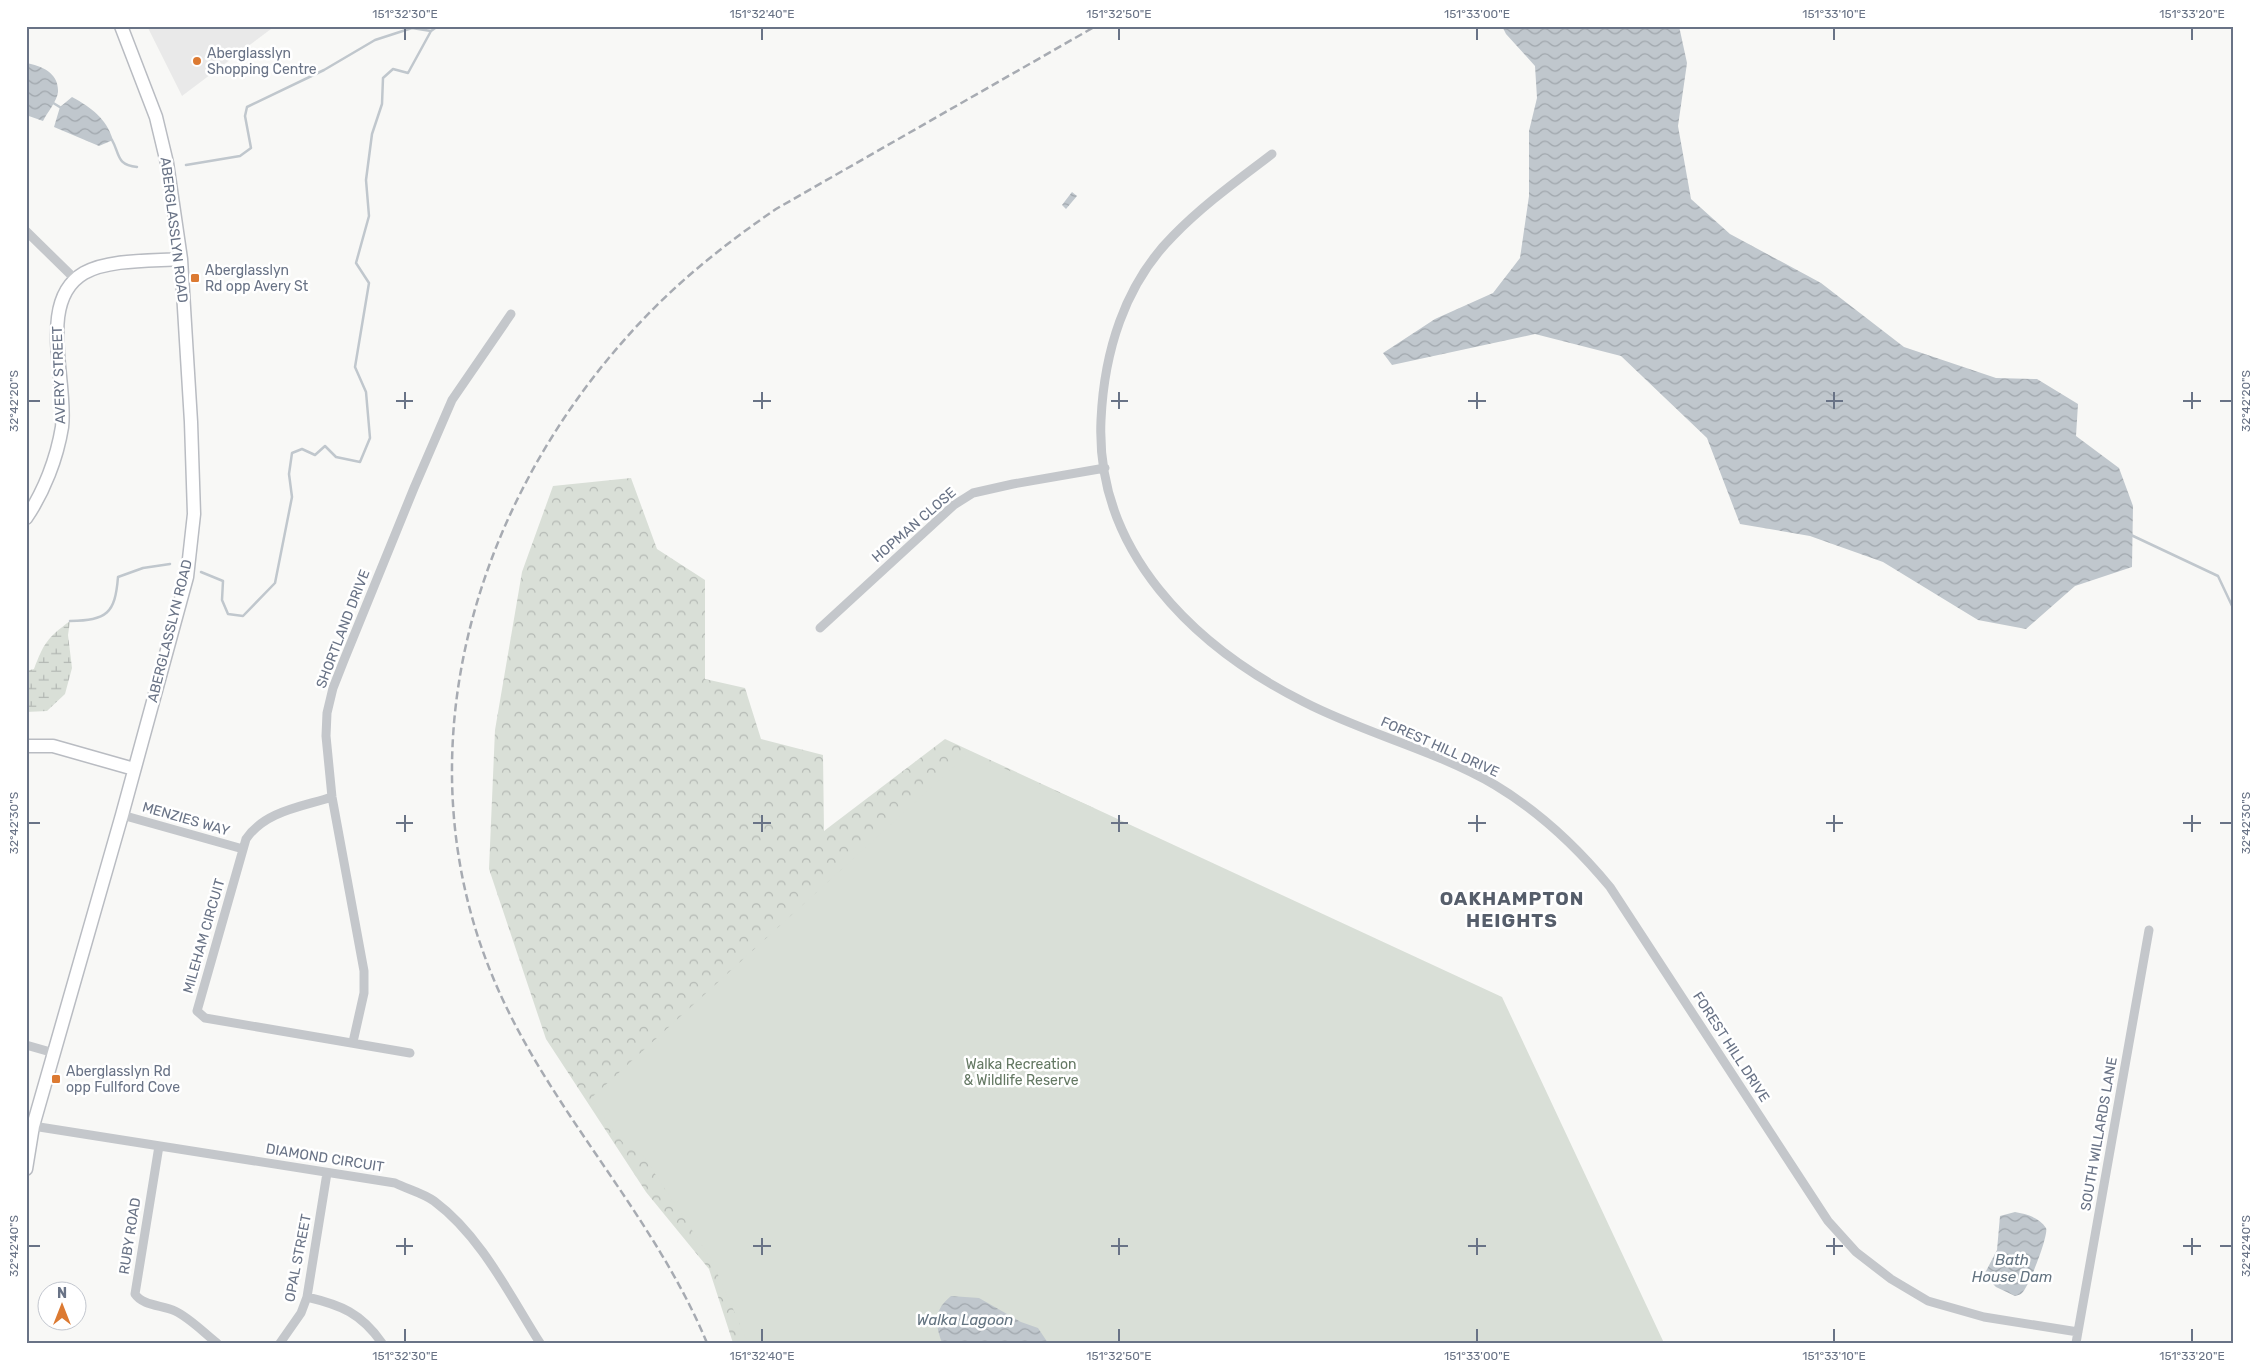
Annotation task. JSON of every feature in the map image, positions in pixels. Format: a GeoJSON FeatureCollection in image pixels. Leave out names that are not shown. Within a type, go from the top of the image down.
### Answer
{"type":"FeatureCollection","features":[{"type":"Feature","properties":{"kind":"main road","name":"ABERGLASSLYN ROAD"},"geometry":{"type":"LineString","coordinates":[[26,1169],[33,1126],[122,815],[186,577],[194,514],[191,422],[181,258],[167,163],[156,116],[121,26]]}},
{"type":"Feature","properties":{"kind":"main road"},"geometry":{"type":"LineString","coordinates":[[75,279],[98,267],[181,258]]}},
{"type":"Feature","properties":{"kind":"main road","name":"AVERY STREET"},"geometry":{"type":"LineString","coordinates":[[26,518],[42,490],[59,440],[63,405],[57,321],[62,299],[75,279]]}},
{"type":"Feature","properties":{"kind":"main road"},"geometry":{"type":"LineString","coordinates":[[26,746],[53,746],[134,769]]}},
{"type":"Feature","properties":{"kind":"street","name":"FOREST HILL DRIVE"},"geometry":{"type":"LineString","coordinates":[[1272,154],[1206,205],[1171,238],[1148,266],[1130,297],[1113,338],[1106,367],[1100,429],[1104,468],[1118,520],[1137,560],[1159,591],[1197,632],[1249,672],[1306,703],[1442,760],[1496,786],[1545,820],[1585,858],[1610,887],[1828,1220],[1856,1252],[1891,1279],[1928,1301],[1984,1317],[2078,1332]]}},
{"type":"Feature","properties":{"kind":"street"},"geometry":{"type":"LineString","coordinates":[[26,230],[75,279]]}},
{"type":"Feature","properties":{"kind":"street","name":"SHORTLAND DRIVE"},"geometry":{"type":"LineString","coordinates":[[354,1042],[364,993],[364,971],[332,797],[326,736],[327,713],[333,688],[410,497],[452,400],[511,314]]}},
{"type":"Feature","properties":{"kind":"street","name":"HOPMAN CLOSE"},"geometry":{"type":"LineString","coordinates":[[820,628],[954,505],[973,493],[1104,468]]}},
{"type":"Feature","properties":{"kind":"street","name":"MILEHAM CIRCUIT"},"geometry":{"type":"LineString","coordinates":[[332,797],[268,818],[252,831],[243,850],[197,1011],[205,1018],[410,1053]]}},
{"type":"Feature","properties":{"kind":"street","name":"MENZIES WAY"},"geometry":{"type":"LineString","coordinates":[[122,815],[243,850]]}},
{"type":"Feature","properties":{"kind":"street","name":"SOUTH WILLARDS LANE"},"geometry":{"type":"LineString","coordinates":[[2076,1343],[2149,930]]}},
{"type":"Feature","properties":{"kind":"street"},"geometry":{"type":"LineString","coordinates":[[26,1045],[54,1053]]}},
{"type":"Feature","properties":{"kind":"street","name":"DIAMOND CIRCUIT"},"geometry":{"type":"LineString","coordinates":[[33,1126],[395,1183],[433,1200],[479,1246],[540,1343]]}},
{"type":"Feature","properties":{"kind":"street","name":"RUBY ROAD"},"geometry":{"type":"LineString","coordinates":[[159,1146],[136,1294],[139,1299],[145,1302],[177,1312],[217,1343]]}},
{"type":"Feature","properties":{"kind":"street","name":"OPAL STREET"},"geometry":{"type":"LineString","coordinates":[[280,1343],[301,1313],[307,1297],[328,1173]]}},
{"type":"Feature","properties":{"kind":"street"},"geometry":{"type":"LineString","coordinates":[[307,1297],[331,1302],[349,1310],[364,1321],[382,1343]]}},
{"type":"Feature","properties":{"kind":"shaded area","name":"Aberglasslyn Shopping Centre"},"geometry":{"type":"Polygon","coordinates":[[[147,26],[275,26],[182,96],[147,26]]]}},
{"type":"Feature","properties":{"kind":"green space"},"geometry":{"type":"Polygon","coordinates":[[[631,478],[657,549],[705,580],[705,679],[745,688],[761,739],[823,755],[824,831],[945,739],[1094,808],[930,1343],[733,1343],[709,1269],[646,1192],[546,1039],[489,869],[495,730],[522,572],[553,486],[631,478]]]}},
{"type":"Feature","properties":{"kind":"green space"},"geometry":{"type":"Polygon","coordinates":[[[70,621],[68,635],[72,668],[65,694],[47,711],[26,712],[26,671],[34,669],[47,642],[70,621]]]}},
{"type":"Feature","properties":{"kind":"green space","name":"Walka Recreation & Wildlife Reserve"},"geometry":{"type":"Polygon","coordinates":[[[969,753],[1094,808],[1502,997],[1664,1343],[748,1343],[711,1259],[642,1154],[627,1148],[590,1099],[969,753]]]}},
{"type":"Feature","properties":{"kind":"water"},"geometry":{"type":"Polygon","coordinates":[[[1502,26],[1679,26],[1687,63],[1678,126],[1691,199],[1730,234],[1821,283],[1904,347],[1996,378],[2037,379],[2078,404],[2076,436],[2119,468],[2133,506],[2132,567],[2075,586],[2026,629],[1978,620],[1883,562],[1810,536],[1740,524],[1707,438],[1621,356],[1535,334],[1392,365],[1383,353],[1435,319],[1493,293],[1520,258],[1529,196],[1529,131],[1537,98],[1535,66],[1506,34],[1502,26]]]}},
{"type":"Feature","properties":{"kind":"water"},"geometry":{"type":"Polygon","coordinates":[[[26,63],[43,68],[53,75],[58,85],[56,99],[43,121],[26,115],[26,63]]]}},
{"type":"Feature","properties":{"kind":"water"},"geometry":{"type":"Polygon","coordinates":[[[72,97],[97,114],[110,132],[113,140],[99,146],[54,127],[60,107],[72,97]]]}},
{"type":"Feature","properties":{"kind":"water"},"geometry":{"type":"Polygon","coordinates":[[[1072,192],[1077,196],[1066,209],[1062,205],[1072,192]]]}},
{"type":"Feature","properties":{"kind":"water","name":"Bath House Dam"},"geometry":{"type":"Polygon","coordinates":[[[2015,1212],[2036,1219],[2043,1224],[2046,1232],[2042,1250],[2029,1281],[2022,1293],[2015,1296],[1996,1287],[1984,1275],[1997,1250],[2000,1216],[2015,1212]]]}},
{"type":"Feature","properties":{"kind":"water","name":"Walka Lagoon"},"geometry":{"type":"Polygon","coordinates":[[[951,1296],[979,1298],[1021,1322],[1038,1328],[1048,1343],[942,1343],[937,1323],[938,1312],[951,1296]]]}},
{"type":"Feature","properties":{"kind":"waterway"},"geometry":{"type":"LineString","coordinates":[[201,572],[223,581],[222,600],[228,614],[243,616],[275,583],[292,497],[289,474],[292,453],[302,449],[315,455],[325,446],[336,457],[360,462],[370,438],[366,392],[355,367],[369,283],[356,263],[369,216],[366,180],[372,134],[382,104],[383,78],[393,69],[408,73],[431,31],[438,26]]}},
{"type":"Feature","properties":{"kind":"waterway"},"geometry":{"type":"LineString","coordinates":[[186,165],[240,156],[251,148],[245,116],[247,107],[324,70],[375,40],[412,28],[431,31]]}},
{"type":"Feature","properties":{"kind":"waterway"},"geometry":{"type":"LineString","coordinates":[[50,101],[63,109]]}},
{"type":"Feature","properties":{"kind":"waterway"},"geometry":{"type":"LineString","coordinates":[[112,140],[122,161],[125,164],[137,167]]}},
{"type":"Feature","properties":{"kind":"waterway"},"geometry":{"type":"LineString","coordinates":[[2131,535],[2218,576],[2234,610]]}},
{"type":"Feature","properties":{"kind":"waterway"},"geometry":{"type":"LineString","coordinates":[[70,621],[93,619],[107,612],[114,599],[118,577],[143,568],[170,564]]}},
{"type":"Feature","properties":{"kind":"railway"},"geometry":{"type":"LineString","coordinates":[[707,1343],[686,1297],[661,1253],[550,1085],[525,1042],[502,998],[470,911],[454,822],[453,732],[466,644],[492,558],[529,476],[577,399],[651,311],[702,264],[776,209],[1096,26]]}},
{"type":"Feature","properties":{"kind":"place","name":"Aberglasslyn Shopping Centre"},"geometry":{"type":"Point","coordinates":[197,61]}},
{"type":"Feature","properties":{"kind":"place","name":"Aberglasslyn Rd opp Avery St"},"geometry":{"type":"Point","coordinates":[195,278]}},
{"type":"Feature","properties":{"kind":"place","name":"Aberglasslyn Rd opp Fullford Cove"},"geometry":{"type":"Point","coordinates":[56,1079]}},
{"type":"Feature","properties":{"kind":"district","name":"OAKHAMPTON HEIGHTS"},"geometry":{"type":"Point","coordinates":[1512,909]}}]}
